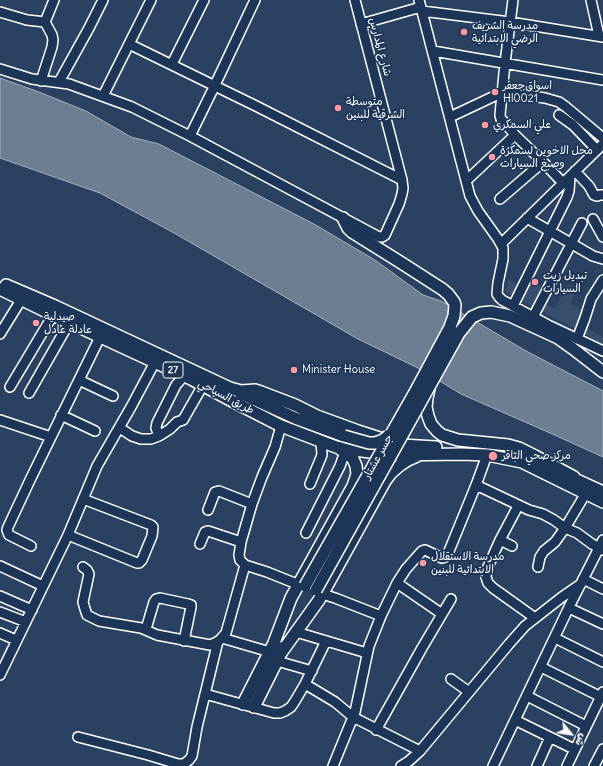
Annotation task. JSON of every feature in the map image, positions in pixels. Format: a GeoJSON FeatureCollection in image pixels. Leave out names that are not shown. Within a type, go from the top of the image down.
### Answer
{"type":"FeatureCollection","features":[{"type":"Feature","properties":{"kind":"main road"},"geometry":{"type":"LineString","coordinates":[[343,218],[348,228],[352,232],[448,294],[454,302],[454,330]]}},
{"type":"Feature","properties":{"kind":"main road","name":"طريق السياحي"},"geometry":{"type":"LineString","coordinates":[[0,282],[56,306],[230,388],[241,391],[255,390],[278,398],[317,416],[401,445],[488,449],[513,453],[550,467],[603,492]]}},
{"type":"Feature","properties":{"kind":"main road","name":"طريق السياحي"},"geometry":{"type":"LineString","coordinates":[[0,289],[52,315],[203,385],[281,426],[342,450],[394,455],[429,454]]}},
{"type":"Feature","properties":{"kind":"main road"},"geometry":{"type":"LineString","coordinates":[[454,330],[472,317],[481,313],[501,313],[521,320],[558,338],[603,372]]}},
{"type":"Feature","properties":{"kind":"main road","name":"جسر عشتار"},"geometry":{"type":"LineString","coordinates":[[310,589],[434,378],[454,330]]}},
{"type":"Feature","properties":{"kind":"main road","name":"جسر عشتار"},"geometry":{"type":"LineString","coordinates":[[310,589],[396,424],[454,330]]}},
{"type":"Feature","properties":{"kind":"main road"},"geometry":{"type":"LineString","coordinates":[[434,378],[427,398],[426,407],[431,424],[437,431],[449,438],[458,440],[508,444],[519,448],[603,492]]}},
{"type":"Feature","properties":{"kind":"main road"},"geometry":{"type":"LineString","coordinates":[[230,388],[295,418],[344,436],[369,443],[375,443],[386,438],[396,424]]}},
{"type":"Feature","properties":{"kind":"main road"},"geometry":{"type":"LineString","coordinates":[[248,706],[310,589],[353,486],[357,474],[356,466],[353,459],[342,450]]}},
{"type":"Feature","properties":{"kind":"main road"},"geometry":{"type":"LineString","coordinates":[[275,653],[291,598],[310,589],[385,481],[399,466],[416,456],[429,454],[487,455],[522,462],[603,502]]}},
{"type":"Feature","properties":{"kind":"main road"},"geometry":{"type":"LineString","coordinates":[[275,653],[296,632],[311,612],[310,589]]}},
{"type":"Feature","properties":{"kind":"street"},"geometry":{"type":"LineString","coordinates":[[45,22],[54,0]]}},
{"type":"Feature","properties":{"kind":"street"},"geometry":{"type":"LineString","coordinates":[[59,82],[103,0]]}},
{"type":"Feature","properties":{"kind":"street"},"geometry":{"type":"LineString","coordinates":[[103,96],[151,0]]}},
{"type":"Feature","properties":{"kind":"street"},"geometry":{"type":"LineString","coordinates":[[172,64],[204,0]]}},
{"type":"Feature","properties":{"kind":"street"},"geometry":{"type":"LineString","coordinates":[[190,136],[255,0]]}},
{"type":"Feature","properties":{"kind":"street","name":"شارع المدارس"},"geometry":{"type":"LineString","coordinates":[[343,218],[382,237],[385,235],[399,204],[403,188],[354,0]]}},
{"type":"Feature","properties":{"kind":"street"},"geometry":{"type":"LineString","coordinates":[[513,0],[500,111],[501,119],[543,162],[569,177],[589,186],[594,195],[603,195]]}},
{"type":"Feature","properties":{"kind":"street"},"geometry":{"type":"LineString","coordinates":[[361,24],[421,6],[601,36],[591,0]]}},
{"type":"Feature","properties":{"kind":"street"},"geometry":{"type":"LineString","coordinates":[[421,6],[470,196],[475,206],[501,244],[504,253],[497,294],[502,300],[533,317],[603,351]]}},
{"type":"Feature","properties":{"kind":"street"},"geometry":{"type":"LineString","coordinates":[[0,12],[27,20],[45,22]]}},
{"type":"Feature","properties":{"kind":"street"},"geometry":{"type":"LineString","coordinates":[[41,81],[53,40],[45,22]]}},
{"type":"Feature","properties":{"kind":"street"},"geometry":{"type":"LineString","coordinates":[[129,44],[172,64],[402,180]]}},
{"type":"Feature","properties":{"kind":"street"},"geometry":{"type":"LineString","coordinates":[[433,51],[603,80]]}},
{"type":"Feature","properties":{"kind":"street"},"geometry":{"type":"LineString","coordinates":[[0,69],[27,78],[69,84],[148,114],[343,218]]}},
{"type":"Feature","properties":{"kind":"street"},"geometry":{"type":"LineString","coordinates":[[450,118],[503,92],[545,98],[559,102],[603,138]]}},
{"type":"Feature","properties":{"kind":"street"},"geometry":{"type":"LineString","coordinates":[[501,244],[600,147],[559,115]]}},
{"type":"Feature","properties":{"kind":"street"},"geometry":{"type":"LineString","coordinates":[[466,181],[515,135]]}},
{"type":"Feature","properties":{"kind":"street"},"geometry":{"type":"LineString","coordinates":[[500,199],[543,162]]}},
{"type":"Feature","properties":{"kind":"street"},"geometry":{"type":"LineString","coordinates":[[513,306],[567,196],[569,191],[569,177]]}},
{"type":"Feature","properties":{"kind":"street"},"geometry":{"type":"LineString","coordinates":[[527,218],[593,256],[603,259]]}},
{"type":"Feature","properties":{"kind":"street"},"geometry":{"type":"LineString","coordinates":[[593,219],[603,237]]}},
{"type":"Feature","properties":{"kind":"street"},"geometry":{"type":"LineString","coordinates":[[533,317],[582,223]]}},
{"type":"Feature","properties":{"kind":"street"},"geometry":{"type":"LineString","coordinates":[[577,339],[586,318],[591,299],[603,280]]}},
{"type":"Feature","properties":{"kind":"street"},"geometry":{"type":"LineString","coordinates":[[0,334],[21,300]]}},
{"type":"Feature","properties":{"kind":"street"},"geometry":{"type":"LineString","coordinates":[[10,387],[52,315]]}},
{"type":"Feature","properties":{"kind":"street"},"geometry":{"type":"LineString","coordinates":[[29,393],[69,323]]}},
{"type":"Feature","properties":{"kind":"street"},"geometry":{"type":"LineString","coordinates":[[31,546],[12,537],[7,530],[61,415],[100,337]]}},
{"type":"Feature","properties":{"kind":"street"},"geometry":{"type":"LineString","coordinates":[[0,675],[3,659],[16,640],[32,610],[68,535],[97,466],[120,428],[155,362]]}},
{"type":"Feature","properties":{"kind":"street"},"geometry":{"type":"LineString","coordinates":[[159,436],[156,428],[157,423],[176,385],[184,376]]}},
{"type":"Feature","properties":{"kind":"street"},"geometry":{"type":"LineString","coordinates":[[79,380],[113,396]]}},
{"type":"Feature","properties":{"kind":"street"},"geometry":{"type":"LineString","coordinates":[[120,428],[141,440],[159,436],[170,429],[177,422],[183,420],[203,385]]}},
{"type":"Feature","properties":{"kind":"street"},"geometry":{"type":"LineString","coordinates":[[61,415],[95,431]]}},
{"type":"Feature","properties":{"kind":"street"},"geometry":{"type":"LineString","coordinates":[[0,420],[51,437]]}},
{"type":"Feature","properties":{"kind":"street"},"geometry":{"type":"LineString","coordinates":[[281,426],[275,447],[252,504],[241,542],[239,555],[240,560],[245,565],[382,616]]}},
{"type":"Feature","properties":{"kind":"street"},"geometry":{"type":"LineString","coordinates":[[310,484],[322,455],[321,441]]}},
{"type":"Feature","properties":{"kind":"street"},"geometry":{"type":"LineString","coordinates":[[306,533],[340,466],[342,450]]}},
{"type":"Feature","properties":{"kind":"street"},"geometry":{"type":"LineString","coordinates":[[334,766],[353,717],[367,653],[397,583],[406,569],[422,551],[425,550],[442,558],[447,556],[487,455]]}},
{"type":"Feature","properties":{"kind":"street"},"geometry":{"type":"LineString","coordinates":[[476,485],[518,506],[543,514],[565,528],[602,546],[569,608],[493,766]]}},
{"type":"Feature","properties":{"kind":"street"},"geometry":{"type":"LineString","coordinates":[[208,510],[215,492],[219,491],[252,504]]}},
{"type":"Feature","properties":{"kind":"street"},"geometry":{"type":"LineString","coordinates":[[538,567],[540,557],[544,551],[555,542],[586,493]]}},
{"type":"Feature","properties":{"kind":"street"},"geometry":{"type":"LineString","coordinates":[[68,535],[137,563],[142,560],[153,532],[151,525],[84,499]]}},
{"type":"Feature","properties":{"kind":"street"},"geometry":{"type":"LineString","coordinates":[[518,506],[500,540],[487,569],[486,577],[488,583],[493,588],[535,618]]}},
{"type":"Feature","properties":{"kind":"street"},"geometry":{"type":"LineString","coordinates":[[200,544],[205,532],[208,531],[241,542]]}},
{"type":"Feature","properties":{"kind":"street"},"geometry":{"type":"LineString","coordinates":[[500,540],[512,546]]}},
{"type":"Feature","properties":{"kind":"street"},"geometry":{"type":"LineString","coordinates":[[83,567],[89,574],[84,602],[87,614],[99,621],[146,629],[157,635],[210,645],[220,640],[226,633],[245,565]]}},
{"type":"Feature","properties":{"kind":"street"},"geometry":{"type":"LineString","coordinates":[[0,566],[43,586]]}},
{"type":"Feature","properties":{"kind":"street"},"geometry":{"type":"LineString","coordinates":[[404,765],[420,751],[516,635],[535,618],[582,582]]}},
{"type":"Feature","properties":{"kind":"street"},"geometry":{"type":"LineString","coordinates":[[582,582],[603,589]]}},
{"type":"Feature","properties":{"kind":"street"},"geometry":{"type":"LineString","coordinates":[[397,583],[442,614]]}},
{"type":"Feature","properties":{"kind":"street"},"geometry":{"type":"LineString","coordinates":[[0,596],[32,610]]}},
{"type":"Feature","properties":{"kind":"street"},"geometry":{"type":"LineString","coordinates":[[146,629],[156,599],[160,598],[188,604],[191,606],[191,609],[184,640]]}},
{"type":"Feature","properties":{"kind":"street"},"geometry":{"type":"LineString","coordinates":[[376,730],[451,599]]}},
{"type":"Feature","properties":{"kind":"street"},"geometry":{"type":"LineString","coordinates":[[569,608],[603,624]]}},
{"type":"Feature","properties":{"kind":"street"},"geometry":{"type":"LineString","coordinates":[[0,612],[26,622]]}},
{"type":"Feature","properties":{"kind":"street"},"geometry":{"type":"LineString","coordinates":[[296,632],[367,653]]}},
{"type":"Feature","properties":{"kind":"street"},"geometry":{"type":"LineString","coordinates":[[0,633],[16,640]]}},
{"type":"Feature","properties":{"kind":"street"},"geometry":{"type":"LineString","coordinates":[[555,638],[603,662]]}},
{"type":"Feature","properties":{"kind":"street"},"geometry":{"type":"LineString","coordinates":[[220,640],[275,653],[312,670]]}},
{"type":"Feature","properties":{"kind":"street"},"geometry":{"type":"LineString","coordinates":[[78,737],[178,764],[184,764],[192,756],[197,727],[220,640]]}},
{"type":"Feature","properties":{"kind":"street"},"geometry":{"type":"LineString","coordinates":[[205,694],[274,713],[285,711],[291,707],[305,684],[326,641]]}},
{"type":"Feature","properties":{"kind":"street"},"geometry":{"type":"LineString","coordinates":[[541,667],[602,696],[574,749],[567,766]]}},
{"type":"Feature","properties":{"kind":"street"},"geometry":{"type":"LineString","coordinates":[[451,679],[469,692]]}},
{"type":"Feature","properties":{"kind":"street"},"geometry":{"type":"LineString","coordinates":[[305,684],[335,702],[353,717],[420,751]]}},
{"type":"Feature","properties":{"kind":"street"},"geometry":{"type":"LineString","coordinates":[[527,696],[586,726]]}},
{"type":"Feature","properties":{"kind":"street"},"geometry":{"type":"LineString","coordinates":[[515,720],[574,749]]}},
{"type":"Feature","properties":{"kind":"street"},"geometry":{"type":"LineString","coordinates":[[537,766],[550,737]]}},
{"type":"Feature","properties":{"kind":"street"},"geometry":{"type":"LineString","coordinates":[[594,766],[603,749]]}},
{"type":"Feature","properties":{"kind":"shaded area"},"geometry":{"type":"Polygon","coordinates":[[[0,78],[86,111],[131,137],[159,144],[314,224],[375,260],[423,295],[441,301],[528,352],[603,391],[603,457],[461,394],[420,369],[358,339],[174,233],[100,193],[0,158],[0,78]]]}},
{"type":"Feature","properties":{"kind":"shaded area"},"geometry":{"type":"Polygon","coordinates":[[[528,278],[547,289],[539,302],[555,308],[568,285],[578,287],[570,304],[588,312],[583,326],[603,337],[603,344],[506,292],[508,279],[525,288],[528,278]]]}},
{"type":"Feature","properties":{"kind":"place","name":"مدرسة الشريف الرضي الابتدائية"},"geometry":{"type":"Point","coordinates":[464,32]}},
{"type":"Feature","properties":{"kind":"place","name":"اسواق‌جعفر Hl0021"},"geometry":{"type":"Point","coordinates":[495,92]}},
{"type":"Feature","properties":{"kind":"place","name":"متوسطة الشرقية للبنين"},"geometry":{"type":"Point","coordinates":[338,108]}},
{"type":"Feature","properties":{"kind":"place","name":"علي السمكري"},"geometry":{"type":"Point","coordinates":[485,125]}},
{"type":"Feature","properties":{"kind":"place","name":"محل الاخوين لسمكرة وصبغ السيارات"},"geometry":{"type":"Point","coordinates":[492,157]}},
{"type":"Feature","properties":{"kind":"place","name":"تبديل زيت السيارات"},"geometry":{"type":"Point","coordinates":[535,282]}},
{"type":"Feature","properties":{"kind":"place","name":"صيدلية عادلة عادل"},"geometry":{"type":"Point","coordinates":[36,323]}},
{"type":"Feature","properties":{"kind":"place","name":"Minister House"},"geometry":{"type":"Point","coordinates":[294,370]}},
{"type":"Feature","properties":{"kind":"place","name":"مركز صحي الباقر"},"geometry":{"type":"Point","coordinates":[493,456]}},
{"type":"Feature","properties":{"kind":"place","name":"مدرسة الاستقلال الابتدائية للبنين"},"geometry":{"type":"Point","coordinates":[423,563]}}]}
